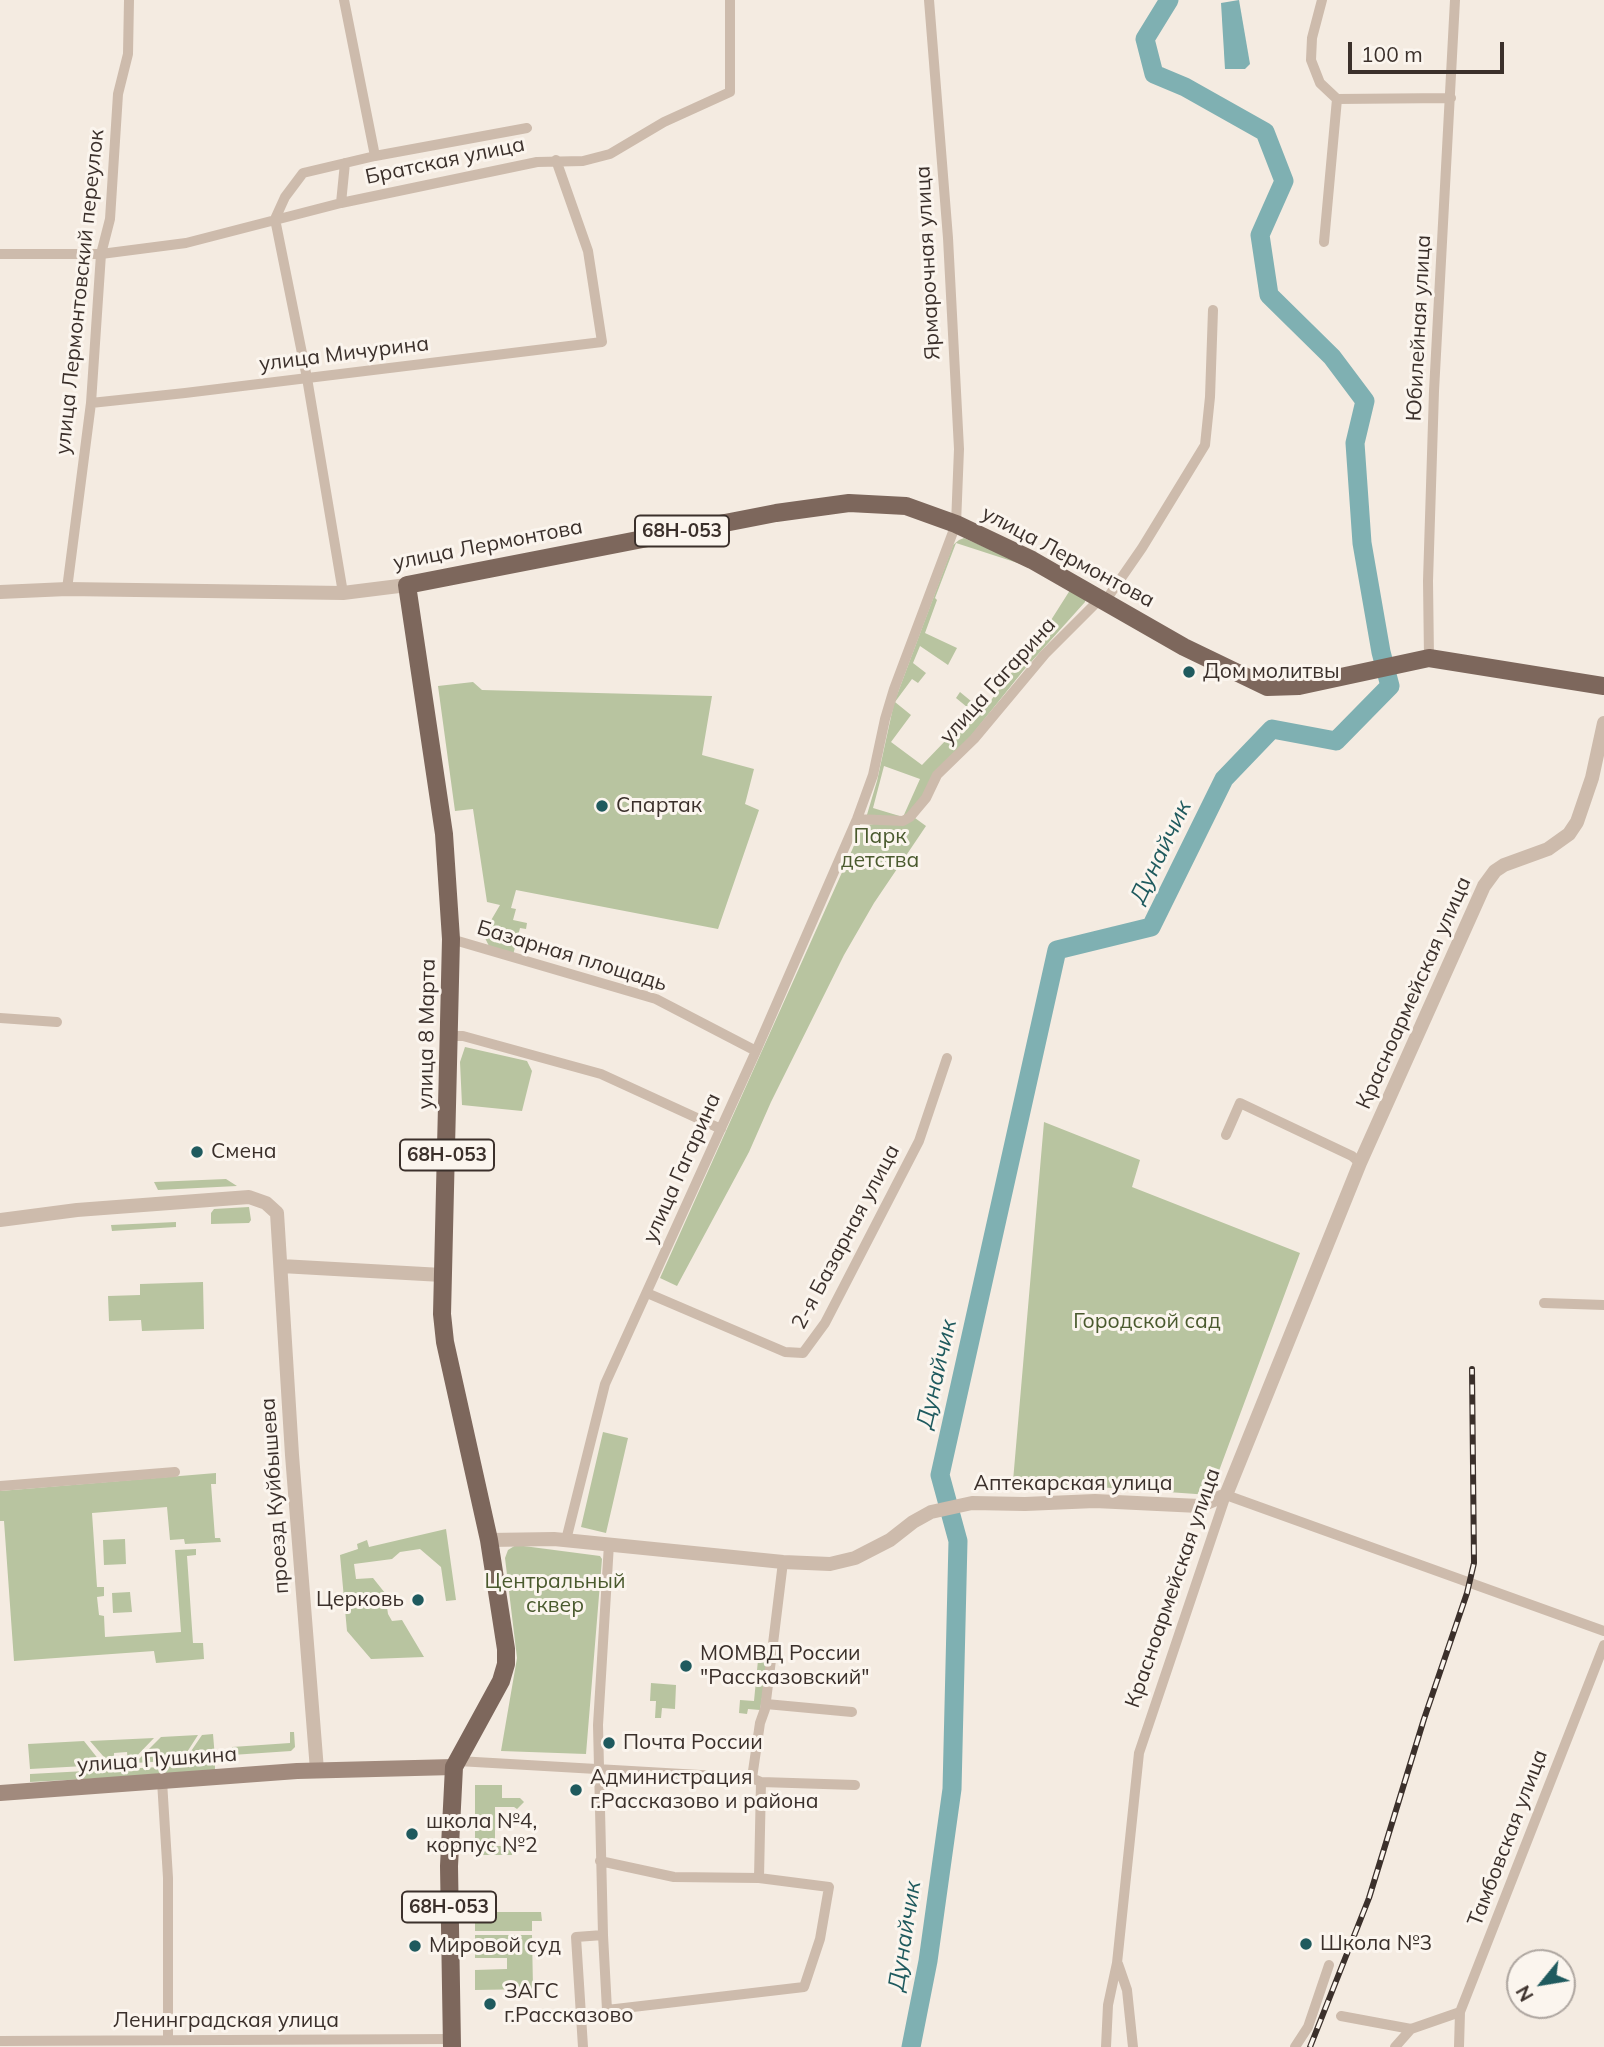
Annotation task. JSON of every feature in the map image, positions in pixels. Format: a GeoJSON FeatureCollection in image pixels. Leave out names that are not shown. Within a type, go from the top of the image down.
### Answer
{"type":"FeatureCollection","features":[{"type":"Feature","properties":{"kind":"main road","name":"улица Лермонтова"},"geometry":{"type":"LineString","coordinates":[[407,585],[776,513],[849,503],[906,506],[956,524],[1032,559],[1184,647],[1267,687],[1299,686],[1429,658],[1604,686]]}},
{"type":"Feature","properties":{"kind":"main road","name":"улица 8 Марта"},"geometry":{"type":"LineString","coordinates":[[407,585],[444,834],[451,939],[442,1314],[445,1342],[489,1540],[506,1649],[506,1664],[501,1681],[456,1764]]}},
{"type":"Feature","properties":{"kind":"main road","name":"улица Пушкина"},"geometry":{"type":"LineString","coordinates":[[0,1793],[317,1770],[456,1764]]}},
{"type":"Feature","properties":{"kind":"main road","name":"68Н-053"},"geometry":{"type":"LineString","coordinates":[[451,1826],[456,1764]]}},
{"type":"Feature","properties":{"kind":"main road","name":"68Н-053"},"geometry":{"type":"LineString","coordinates":[[452,2043],[449,1866],[453,1787]]}},
{"type":"Feature","properties":{"kind":"street","name":"улица Лермонтовский переулок"},"geometry":{"type":"LineString","coordinates":[[67,589],[91,402],[101,254],[110,219],[118,94],[128,54],[130,0]]}},
{"type":"Feature","properties":{"kind":"street"},"geometry":{"type":"LineString","coordinates":[[344,0],[375,156]]}},
{"type":"Feature","properties":{"kind":"street","name":"Братская улица"},"geometry":{"type":"LineString","coordinates":[[0,254],[101,254],[186,243],[341,203],[537,162],[583,161],[610,153],[664,122],[730,92],[730,0]]}},
{"type":"Feature","properties":{"kind":"street","name":"Ярмарочная улица"},"geometry":{"type":"LineString","coordinates":[[929,0],[949,252],[958,449],[956,524]]}},
{"type":"Feature","properties":{"kind":"street"},"geometry":{"type":"LineString","coordinates":[[1322,0],[1312,38],[1311,60],[1320,83],[1337,99],[1451,98]]}},
{"type":"Feature","properties":{"kind":"street","name":"Юбилейная улица"},"geometry":{"type":"LineString","coordinates":[[1429,658],[1428,581],[1434,391],[1455,0]]}},
{"type":"Feature","properties":{"kind":"street"},"geometry":{"type":"LineString","coordinates":[[1324,242],[1337,99]]}},
{"type":"Feature","properties":{"kind":"street","name":"Братская улица"},"geometry":{"type":"LineString","coordinates":[[275,219],[285,197],[303,173],[375,156],[527,128]]}},
{"type":"Feature","properties":{"kind":"street","name":"улица Мичурина"},"geometry":{"type":"LineString","coordinates":[[91,402],[602,342],[588,251],[556,160]]}},
{"type":"Feature","properties":{"kind":"street","name":"Братская улица"},"geometry":{"type":"LineString","coordinates":[[341,203],[345,163]]}},
{"type":"Feature","properties":{"kind":"street"},"geometry":{"type":"LineString","coordinates":[[275,219],[307,378],[343,593]]}},
{"type":"Feature","properties":{"kind":"street","name":"улица Гагарина"},"geometry":{"type":"LineString","coordinates":[[857,819],[902,821],[910,817],[926,797],[937,775],[974,739],[1045,654],[1103,599],[1142,548],[1205,445],[1210,397],[1213,310]]}},
{"type":"Feature","properties":{"kind":"street","name":"улица Гагарина"},"geometry":{"type":"LineString","coordinates":[[566,1539],[605,1384],[756,1051],[857,819],[873,775],[894,689],[956,524]]}},
{"type":"Feature","properties":{"kind":"street","name":"улица Лермонтова"},"geometry":{"type":"LineString","coordinates":[[0,592],[67,589],[343,593],[407,585]]}},
{"type":"Feature","properties":{"kind":"street","name":"Красноармейская улица"},"geometry":{"type":"LineString","coordinates":[[1106,2047],[1108,2005],[1117,1963],[1139,1753],[1226,1495],[1360,1163],[1483,886],[1495,871],[1548,849],[1569,834],[1577,822],[1592,778],[1604,723]]}},
{"type":"Feature","properties":{"kind":"street","name":"Базарная площадь"},"geometry":{"type":"LineString","coordinates":[[451,939],[648,996],[756,1051]]}},
{"type":"Feature","properties":{"kind":"street"},"geometry":{"type":"LineString","coordinates":[[0,1018],[57,1022]]}},
{"type":"Feature","properties":{"kind":"street"},"geometry":{"type":"LineString","coordinates":[[449,1036],[463,1036],[601,1074],[721,1129]]}},
{"type":"Feature","properties":{"kind":"street","name":"2-я Базарная улица"},"geometry":{"type":"LineString","coordinates":[[647,1293],[785,1352],[803,1353],[825,1323],[919,1141],[947,1058]]}},
{"type":"Feature","properties":{"kind":"street"},"geometry":{"type":"LineString","coordinates":[[1226,1135],[1240,1103],[1352,1156],[1360,1163]]}},
{"type":"Feature","properties":{"kind":"street","name":"проезд Куйбышева"},"geometry":{"type":"LineString","coordinates":[[0,1220],[77,1210],[248,1197],[267,1203],[274,1209],[278,1217],[292,1455],[317,1770]]}},
{"type":"Feature","properties":{"kind":"street"},"geometry":{"type":"LineString","coordinates":[[281,1266],[442,1275]]}},
{"type":"Feature","properties":{"kind":"street"},"geometry":{"type":"LineString","coordinates":[[1544,1303],[1604,1305]]}},
{"type":"Feature","properties":{"kind":"street"},"geometry":{"type":"LineString","coordinates":[[0,1486],[175,1472]]}},
{"type":"Feature","properties":{"kind":"street"},"geometry":{"type":"LineString","coordinates":[[1226,1495],[1604,1631]]}},
{"type":"Feature","properties":{"kind":"street","name":"Аптекарская улица"},"geometry":{"type":"LineString","coordinates":[[489,1540],[566,1539],[783,1562],[830,1564],[855,1558],[890,1540],[931,1512],[972,1503],[1095,1501],[1199,1506],[1226,1495]]}},
{"type":"Feature","properties":{"kind":"street"},"geometry":{"type":"LineString","coordinates":[[600,1861],[674,1877],[759,1878],[830,1887],[820,1939],[804,1987],[607,2010],[603,1936],[600,1861],[597,1768],[608,1544]]}},
{"type":"Feature","properties":{"kind":"street"},"geometry":{"type":"LineString","coordinates":[[759,1878],[756,1780],[760,1723],[766,1704],[783,1562]]}},
{"type":"Feature","properties":{"kind":"street","name":"Тамбовская улица"},"geometry":{"type":"LineString","coordinates":[[1459,2047],[1460,2012],[1604,1645]]}},
{"type":"Feature","properties":{"kind":"street"},"geometry":{"type":"LineString","coordinates":[[766,1704],[852,1712]]}},
{"type":"Feature","properties":{"kind":"street"},"geometry":{"type":"LineString","coordinates":[[456,1764],[597,1768],[855,1785]]}},
{"type":"Feature","properties":{"kind":"street"},"geometry":{"type":"LineString","coordinates":[[162,1781],[168,1878],[169,2040]]}},
{"type":"Feature","properties":{"kind":"street"},"geometry":{"type":"LineString","coordinates":[[583,2047],[576,1937],[603,1936]]}},
{"type":"Feature","properties":{"kind":"street"},"geometry":{"type":"LineString","coordinates":[[1117,1963],[1127,1990],[1133,2047]]}},
{"type":"Feature","properties":{"kind":"street"},"geometry":{"type":"LineString","coordinates":[[1295,2047],[1308,2027],[1329,1965]]}},
{"type":"Feature","properties":{"kind":"street"},"geometry":{"type":"LineString","coordinates":[[1395,2047],[1411,2029],[1460,2012]]}},
{"type":"Feature","properties":{"kind":"street"},"geometry":{"type":"LineString","coordinates":[[1341,2016],[1411,2029]]}},
{"type":"Feature","properties":{"kind":"street","name":"Ленинградская улица"},"geometry":{"type":"LineString","coordinates":[[0,2042],[169,2040],[452,2043]]}},
{"type":"Feature","properties":{"kind":"green space"},"geometry":{"type":"Polygon","coordinates":[[[964,538],[1030,567],[956,543],[925,633],[957,648],[948,665],[920,646],[913,663],[926,673],[918,683],[912,679],[895,702],[911,715],[891,742],[922,765],[973,712],[956,698],[960,692],[983,711],[1016,667],[1020,669],[1072,587],[1085,602],[1023,671],[906,817],[866,818],[894,703],[953,545],[959,540],[964,538]],[[884,766],[873,808],[903,817],[920,779],[884,766]]]}},
{"type":"Feature","properties":{"kind":"green space","name":"Спартак"},"geometry":{"type":"Polygon","coordinates":[[[473,682],[482,690],[712,696],[702,755],[754,769],[745,804],[759,810],[718,929],[516,890],[511,908],[516,909],[513,920],[527,923],[526,929],[520,928],[513,955],[489,946],[483,934],[500,905],[487,902],[473,809],[455,811],[438,686],[473,682]]]}},
{"type":"Feature","properties":{"kind":"green space","name":"Парк детства"},"geometry":{"type":"Polygon","coordinates":[[[915,818],[926,826],[874,903],[844,955],[749,1152],[677,1286],[660,1278],[861,830],[867,825],[915,818]]]}},
{"type":"Feature","properties":{"kind":"green space"},"geometry":{"type":"Polygon","coordinates":[[[465,1047],[527,1061],[532,1071],[522,1111],[462,1105],[460,1062],[465,1047]]]}},
{"type":"Feature","properties":{"kind":"green space","name":"Городской сад"},"geometry":{"type":"Polygon","coordinates":[[[1044,1122],[1140,1160],[1132,1187],[1300,1253],[1210,1495],[1013,1481],[1044,1122]]]}},
{"type":"Feature","properties":{"kind":"green space"},"geometry":{"type":"Polygon","coordinates":[[[226,1179],[237,1186],[158,1190],[154,1182],[226,1179]]]}},
{"type":"Feature","properties":{"kind":"green space"},"geometry":{"type":"Polygon","coordinates":[[[249,1207],[249,1223],[211,1224],[211,1213],[214,1209],[249,1207]]]}},
{"type":"Feature","properties":{"kind":"green space"},"geometry":{"type":"Polygon","coordinates":[[[176,1222],[176,1227],[112,1231],[111,1225],[176,1222]]]}},
{"type":"Feature","properties":{"kind":"green space"},"geometry":{"type":"Polygon","coordinates":[[[203,1282],[204,1329],[142,1331],[141,1320],[109,1321],[108,1296],[140,1295],[140,1284],[203,1282]]]}},
{"type":"Feature","properties":{"kind":"green space"},"geometry":{"type":"Polygon","coordinates":[[[603,1432],[628,1438],[606,1533],[581,1527],[603,1432]]]}},
{"type":"Feature","properties":{"kind":"green space"},"geometry":{"type":"Polygon","coordinates":[[[216,1473],[216,1484],[211,1484],[215,1538],[220,1538],[221,1542],[185,1544],[184,1539],[170,1540],[167,1507],[92,1513],[97,1587],[104,1587],[104,1596],[97,1597],[99,1615],[104,1616],[105,1637],[181,1632],[175,1550],[196,1549],[196,1555],[187,1556],[193,1643],[203,1643],[204,1659],[156,1663],[154,1651],[14,1661],[4,1521],[0,1521],[0,1491],[216,1473]]]}},
{"type":"Feature","properties":{"kind":"green space"},"geometry":{"type":"Polygon","coordinates":[[[446,1529],[456,1600],[446,1601],[441,1567],[420,1549],[400,1552],[392,1559],[354,1564],[356,1579],[373,1578],[385,1593],[388,1614],[392,1621],[402,1620],[424,1657],[371,1659],[347,1631],[340,1555],[358,1549],[357,1544],[367,1540],[369,1547],[446,1529]]]}},
{"type":"Feature","properties":{"kind":"green space"},"geometry":{"type":"Polygon","coordinates":[[[125,1539],[126,1564],[104,1565],[103,1540],[125,1539]]]}},
{"type":"Feature","properties":{"kind":"green space","name":"Центральный сквер"},"geometry":{"type":"Polygon","coordinates":[[[516,1545],[600,1556],[602,1559],[586,1754],[501,1751],[517,1658],[505,1558],[508,1550],[516,1545]]]}},
{"type":"Feature","properties":{"kind":"green space"},"geometry":{"type":"Polygon","coordinates":[[[130,1592],[132,1612],[113,1613],[112,1593],[130,1592]]]}},
{"type":"Feature","properties":{"kind":"green space"},"geometry":{"type":"Polygon","coordinates":[[[758,1660],[768,1661],[760,1710],[748,1709],[747,1714],[739,1713],[740,1700],[754,1701],[758,1660]]]}},
{"type":"Feature","properties":{"kind":"green space"},"geometry":{"type":"Polygon","coordinates":[[[651,1683],[676,1685],[675,1709],[662,1708],[661,1718],[655,1718],[656,1701],[650,1701],[651,1683]]]}},
{"type":"Feature","properties":{"kind":"green space"},"geometry":{"type":"Polygon","coordinates":[[[290,1732],[294,1732],[295,1747],[291,1751],[232,1755],[232,1747],[290,1743],[290,1732]]]}},
{"type":"Feature","properties":{"kind":"green space"},"geometry":{"type":"Polygon","coordinates":[[[213,1734],[215,1758],[185,1760],[202,1735],[213,1734]]]}},
{"type":"Feature","properties":{"kind":"green space"},"geometry":{"type":"Polygon","coordinates":[[[198,1735],[182,1760],[135,1763],[161,1737],[198,1735]]]}},
{"type":"Feature","properties":{"kind":"green space"},"geometry":{"type":"Polygon","coordinates":[[[154,1738],[130,1763],[127,1752],[114,1753],[114,1764],[110,1764],[90,1741],[154,1738]]]}},
{"type":"Feature","properties":{"kind":"green space"},"geometry":{"type":"Polygon","coordinates":[[[84,1741],[103,1765],[30,1769],[28,1744],[84,1741]]]}},
{"type":"Feature","properties":{"kind":"green space"},"geometry":{"type":"Polygon","coordinates":[[[215,1764],[215,1772],[30,1782],[30,1774],[215,1764]]]}},
{"type":"Feature","properties":{"kind":"green space"},"geometry":{"type":"Polygon","coordinates":[[[475,1785],[502,1785],[502,1798],[520,1798],[524,1802],[517,1809],[495,1807],[495,1846],[511,1846],[512,1855],[475,1855],[475,1785]]]}},
{"type":"Feature","properties":{"kind":"green space"},"geometry":{"type":"Polygon","coordinates":[[[475,1912],[541,1912],[542,1921],[532,1921],[532,1931],[475,1931],[475,1912]]]}},
{"type":"Feature","properties":{"kind":"green space"},"geometry":{"type":"Polygon","coordinates":[[[475,1935],[532,1935],[533,1989],[475,1990],[475,1970],[507,1969],[507,1958],[475,1958],[475,1935]]]}},
{"type":"Feature","properties":{"kind":"water"},"geometry":{"type":"Polygon","coordinates":[[[1239,0],[1250,64],[1245,69],[1225,69],[1221,3],[1239,0]]]}},
{"type":"Feature","properties":{"kind":"waterway","name":"Дунайчик"},"geometry":{"type":"LineString","coordinates":[[911,2047],[928,1961],[952,1789],[958,1541],[940,1475],[1057,950],[1151,927],[1224,779],[1272,729],[1336,741],[1390,686],[1381,652],[1362,543],[1355,443],[1365,401],[1332,357],[1269,295],[1260,235],[1284,181],[1265,132],[1185,87],[1154,74],[1145,39],[1169,0]]}},
{"type":"Feature","properties":{"kind":"railway"},"geometry":{"type":"LineString","coordinates":[[1310,2047],[1369,1898],[1424,1719],[1467,1593],[1474,1563],[1472,1369]]}},
{"type":"Feature","properties":{"kind":"place","name":"Дом молитвы"},"geometry":{"type":"Point","coordinates":[1189,672]}},
{"type":"Feature","properties":{"kind":"place","name":"Спартак"},"geometry":{"type":"Point","coordinates":[602,806]}},
{"type":"Feature","properties":{"kind":"place","name":"Смена"},"geometry":{"type":"Point","coordinates":[197,1152]}},
{"type":"Feature","properties":{"kind":"place","name":"Церковь"},"geometry":{"type":"Point","coordinates":[418,1600]}},
{"type":"Feature","properties":{"kind":"place","name":"МОМВД России \"Рассказовский\""},"geometry":{"type":"Point","coordinates":[686,1666]}},
{"type":"Feature","properties":{"kind":"place","name":"Почта России"},"geometry":{"type":"Point","coordinates":[609,1743]}},
{"type":"Feature","properties":{"kind":"place","name":"Администрация г.Рассказово и района"},"geometry":{"type":"Point","coordinates":[576,1790]}},
{"type":"Feature","properties":{"kind":"place","name":"школа №4, корпус №2"},"geometry":{"type":"Point","coordinates":[412,1834]}},
{"type":"Feature","properties":{"kind":"place","name":"Школа №3"},"geometry":{"type":"Point","coordinates":[1306,1944]}},
{"type":"Feature","properties":{"kind":"place","name":"Мировой суд"},"geometry":{"type":"Point","coordinates":[415,1946]}},
{"type":"Feature","properties":{"kind":"place","name":"ЗАГС г.Рассказово"},"geometry":{"type":"Point","coordinates":[490,2004]}}]}
